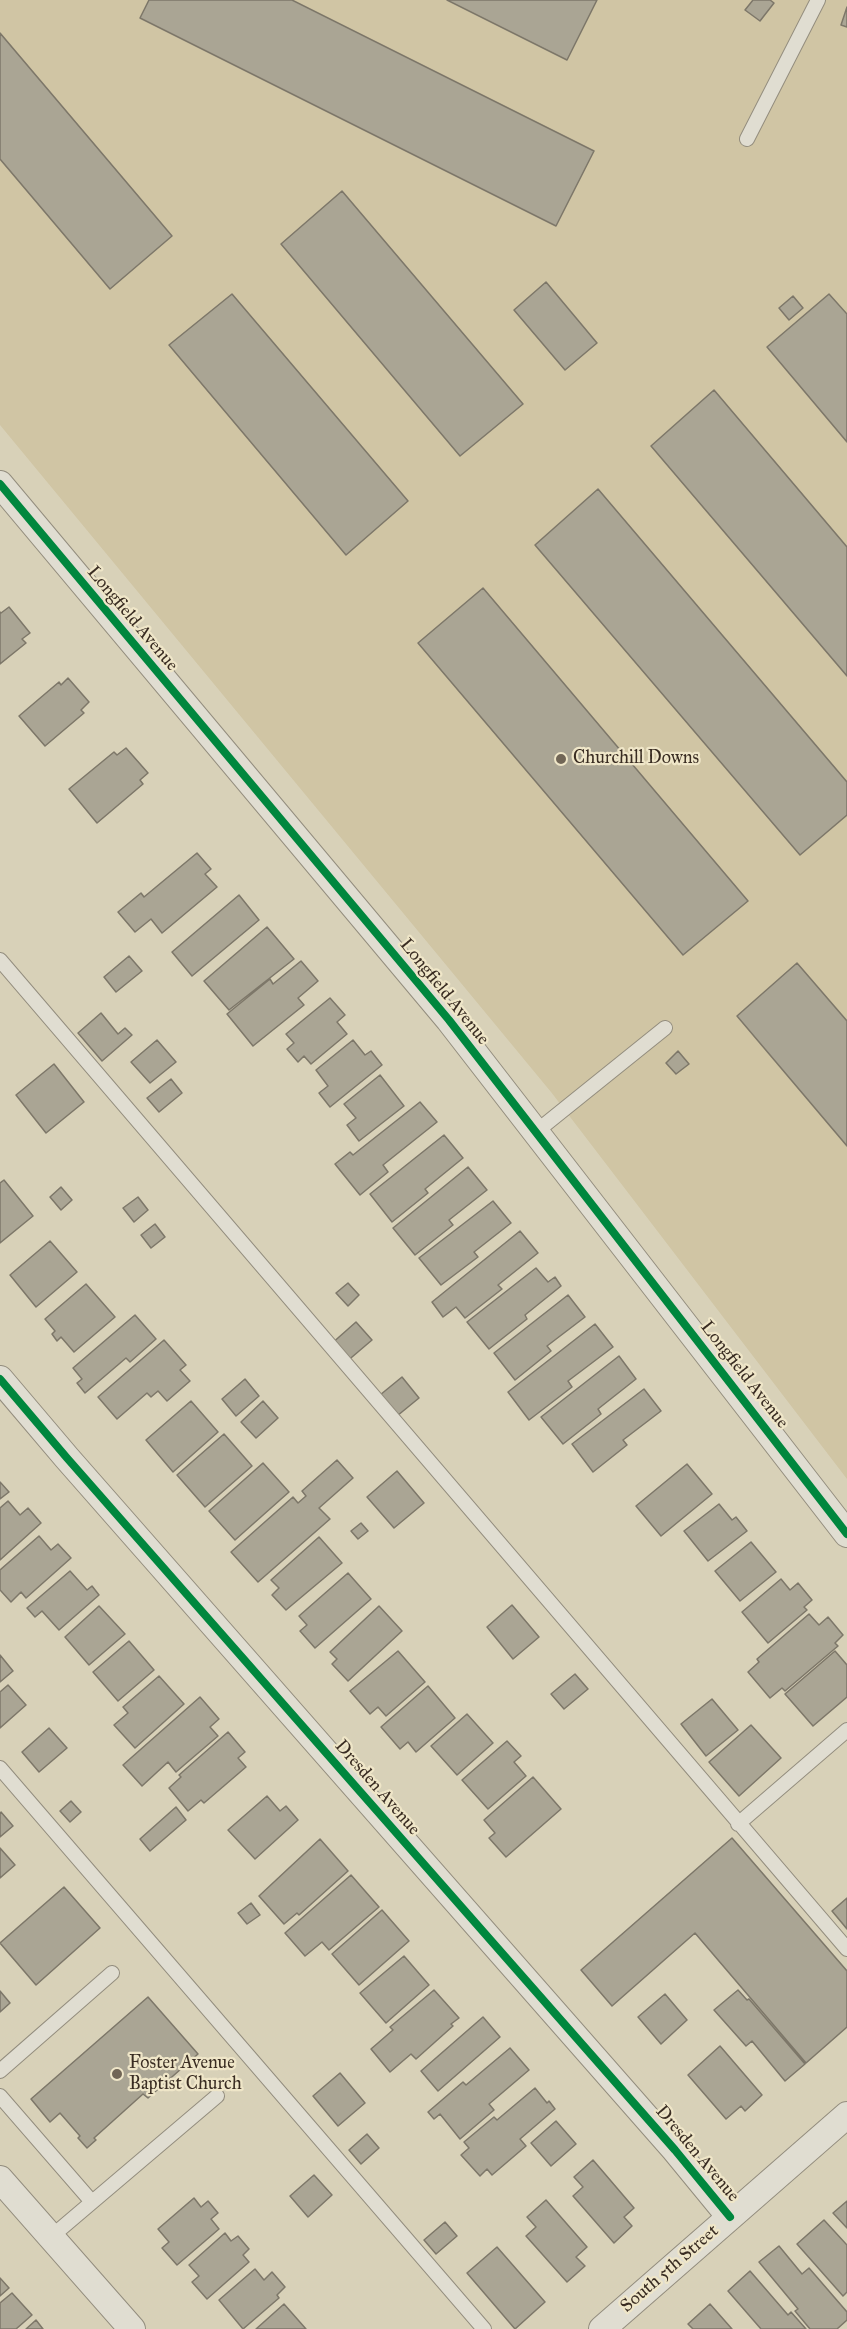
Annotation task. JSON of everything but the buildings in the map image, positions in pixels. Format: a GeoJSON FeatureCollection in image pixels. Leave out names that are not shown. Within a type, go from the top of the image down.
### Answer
{"type":"FeatureCollection","features":[{"type":"Feature","properties":{"kind":"street","name":"Longfield Avenue"},"geometry":{"type":"LineString","coordinates":[[0,484],[441,1011],[537,1131],[847,1533]]}},
{"type":"Feature","properties":{"kind":"street","name":"Dresden Avenue"},"geometry":{"type":"LineString","coordinates":[[0,1379],[675,2150],[730,2217]]}},
{"type":"Feature","properties":{"kind":"street","name":"South 5th Street"},"geometry":{"type":"LineString","coordinates":[[602,2329],[847,2115]]}},
{"type":"Feature","properties":{"kind":"street"},"geometry":{"type":"LineString","coordinates":[[0,2179],[132,2329]]}},
{"type":"Feature","properties":{"kind":"lane"},"geometry":{"type":"LineString","coordinates":[[747,139],[818,0]]}},
{"type":"Feature","properties":{"kind":"lane"},"geometry":{"type":"LineString","coordinates":[[0,960],[847,1949]]}},
{"type":"Feature","properties":{"kind":"lane"},"geometry":{"type":"LineString","coordinates":[[537,1131],[665,1028]]}},
{"type":"Feature","properties":{"kind":"lane"},"geometry":{"type":"LineString","coordinates":[[738,1824],[847,1730]]}},
{"type":"Feature","properties":{"kind":"lane"},"geometry":{"type":"LineString","coordinates":[[0,1768],[484,2329]]}},
{"type":"Feature","properties":{"kind":"lane"},"geometry":{"type":"LineString","coordinates":[[0,2070],[112,1973]]}},
{"type":"Feature","properties":{"kind":"lane"},"geometry":{"type":"LineString","coordinates":[[0,2096],[92,2202]]}},
{"type":"Feature","properties":{"kind":"lane"},"geometry":{"type":"LineString","coordinates":[[51,2237],[217,2096]]}},
{"type":"Feature","properties":{"kind":"shaded area","name":"Churchill Downs"},"geometry":{"type":"Polygon","coordinates":[[[0,0],[847,0],[847,1479],[551,1092],[0,425],[0,0]]]}},
{"type":"Feature","properties":{"kind":"cycle path"},"geometry":{"type":"LineString","coordinates":[[0,484],[449,1020],[847,1534]]}},
{"type":"Feature","properties":{"kind":"cycle path"},"geometry":{"type":"LineString","coordinates":[[0,1379],[675,2150],[730,2217]]}},
{"type":"Feature","properties":{"kind":"place","name":"Churchill Downs"},"geometry":{"type":"Point","coordinates":[561,759]}},
{"type":"Feature","properties":{"kind":"place","name":"Foster Avenue Baptist Church"},"geometry":{"type":"Point","coordinates":[117,2074]}}]}
